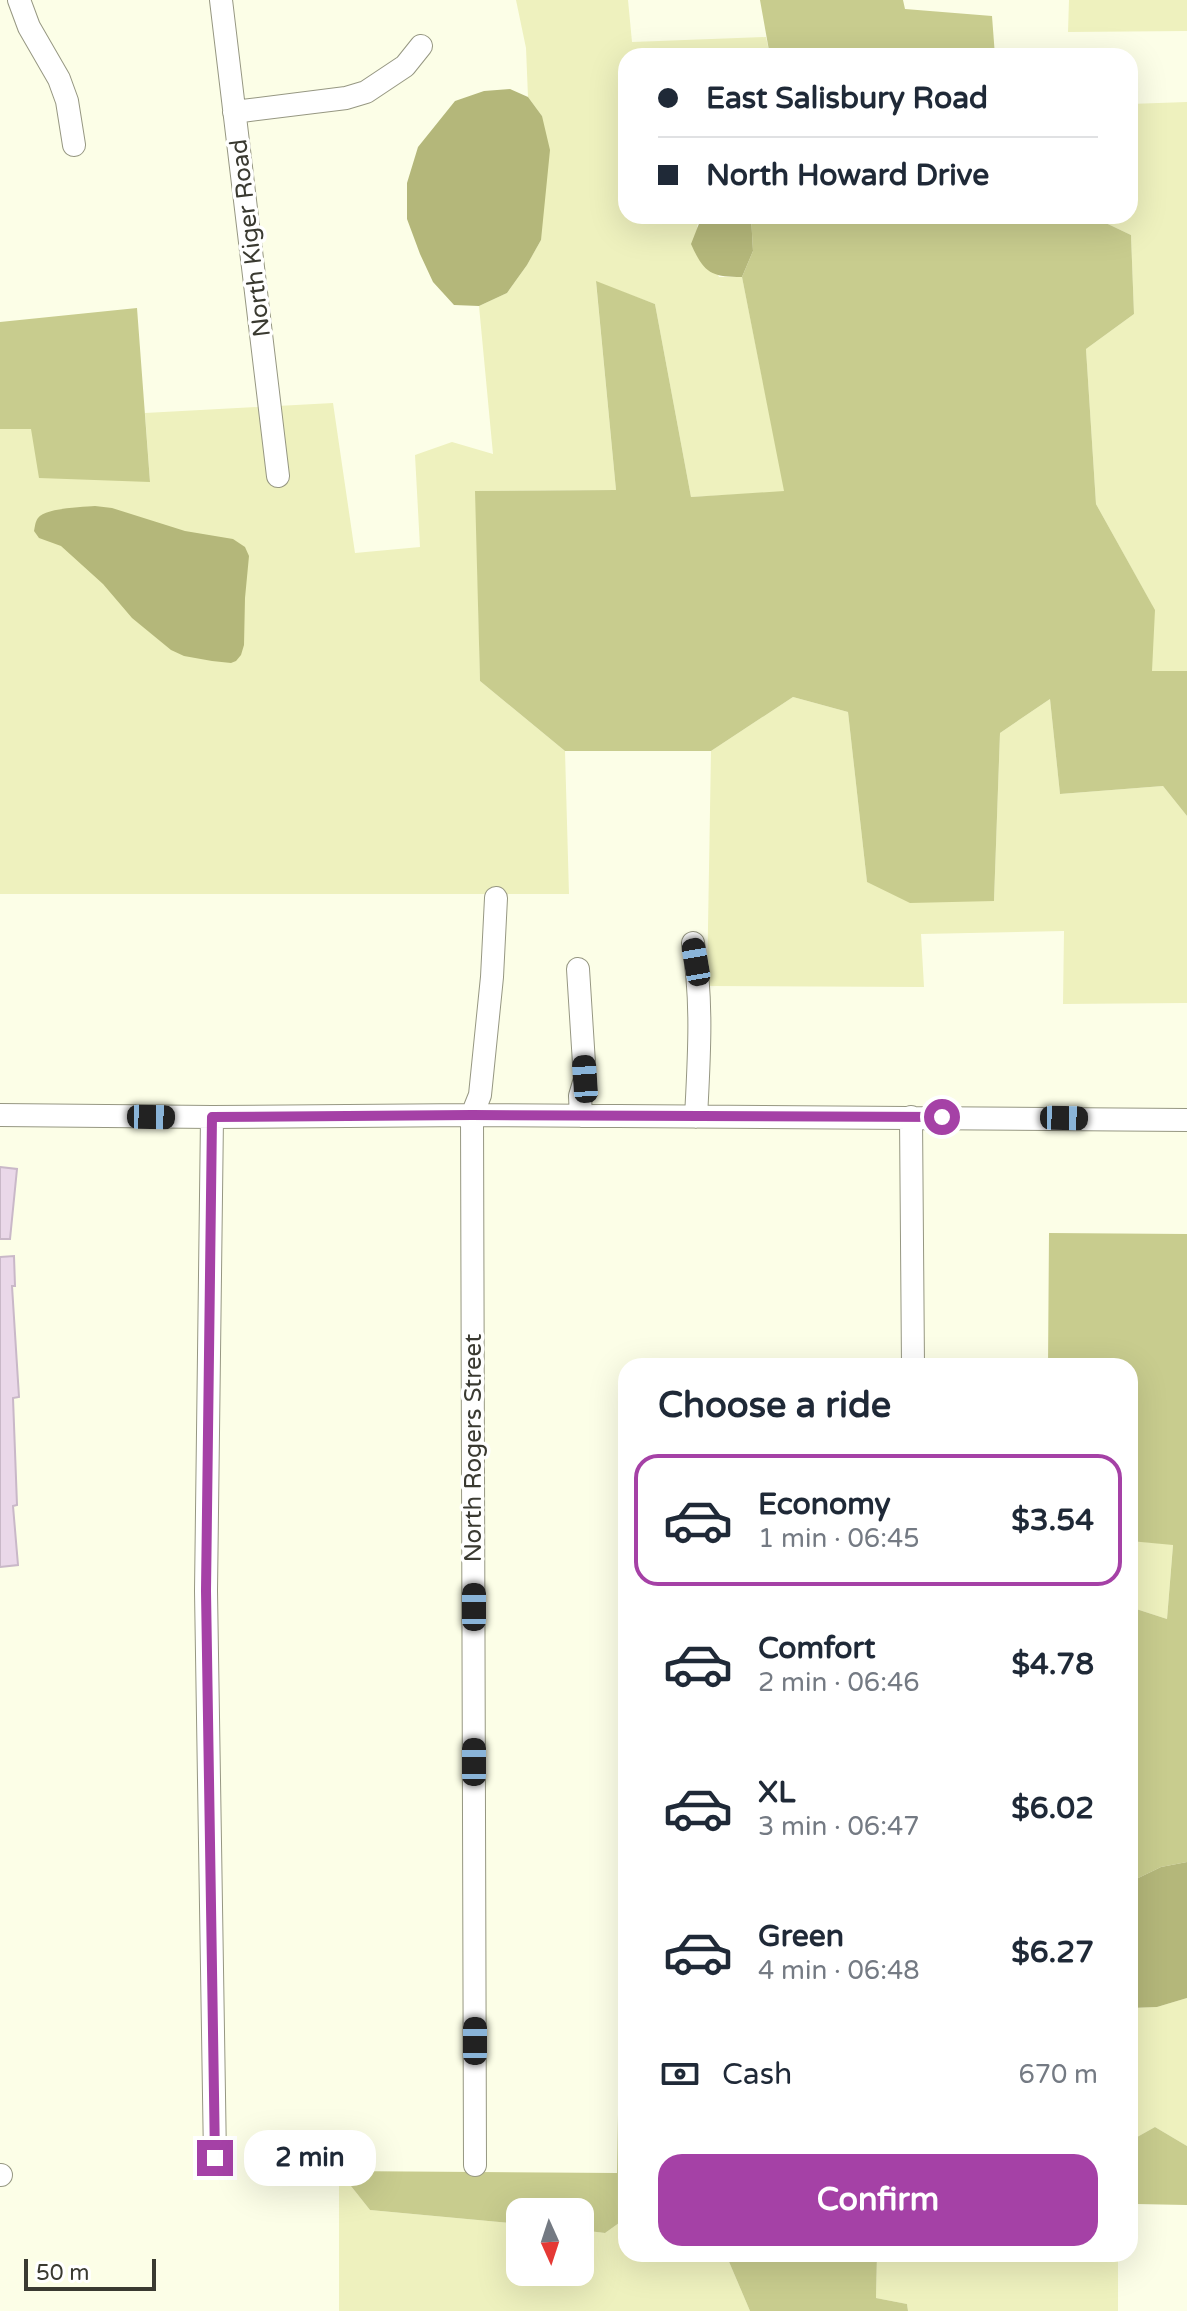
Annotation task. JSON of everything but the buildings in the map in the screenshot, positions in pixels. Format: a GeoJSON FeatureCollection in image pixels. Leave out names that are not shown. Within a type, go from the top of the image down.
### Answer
{"type":"FeatureCollection","features":[{"type":"Feature","properties":{"kind":"street"},"geometry":{"type":"LineString","coordinates":[[19,0],[29,27],[59,79],[67,101],[74,145]]}},
{"type":"Feature","properties":{"kind":"street","name":"North Kiger Road"},"geometry":{"type":"LineString","coordinates":[[221,0],[278,476]]}},
{"type":"Feature","properties":{"kind":"street"},"geometry":{"type":"LineString","coordinates":[[234,112],[346,98],[366,92],[405,66],[421,46]]}},
{"type":"Feature","properties":{"kind":"street","name":"North Rogers Street"},"geometry":{"type":"LineString","coordinates":[[475,2165],[472,1115],[480,1095],[492,977],[496,898]]}},
{"type":"Feature","properties":{"kind":"street"},"geometry":{"type":"LineString","coordinates":[[693,943],[700,1031],[696,1117]]}},
{"type":"Feature","properties":{"kind":"street"},"geometry":{"type":"LineString","coordinates":[[578,969],[585,1079],[580,1096],[581,1116]]}},
{"type":"Feature","properties":{"kind":"street"},"geometry":{"type":"LineString","coordinates":[[0,1115],[1187,1120]]}},
{"type":"Feature","properties":{"kind":"street"},"geometry":{"type":"LineString","coordinates":[[212,1117],[206,1591],[215,2158]]}},
{"type":"Feature","properties":{"kind":"street"},"geometry":{"type":"LineString","coordinates":[[911,1117],[913,1358]]}},
{"type":"Feature","properties":{"kind":"shaded area"},"geometry":{"type":"Polygon","coordinates":[[[516,0],[628,0],[632,42],[766,37],[768,48],[618,48],[618,224],[698,224],[719,277],[742,277],[785,492],[691,497],[655,304],[596,282],[616,490],[476,491],[480,681],[565,751],[569,894],[0,894],[0,429],[31,428],[150,482],[145,413],[333,403],[355,553],[420,547],[415,455],[452,442],[493,454],[479,306],[507,293],[541,240],[542,116],[528,97],[526,48],[516,0]]]}},
{"type":"Feature","properties":{"kind":"shaded area"},"geometry":{"type":"Polygon","coordinates":[[[760,0],[903,0],[905,9],[992,16],[994,48],[769,48],[760,0]]]}},
{"type":"Feature","properties":{"kind":"shaded area"},"geometry":{"type":"Polygon","coordinates":[[[1069,0],[1187,0],[1187,31],[1068,32],[1069,0]]]}},
{"type":"Feature","properties":{"kind":"shaded area"},"geometry":{"type":"Polygon","coordinates":[[[510,89],[528,97],[542,116],[550,150],[541,240],[507,293],[479,306],[454,305],[433,282],[420,254],[407,219],[407,183],[418,147],[455,101],[484,91],[510,89]]]}},
{"type":"Feature","properties":{"kind":"shaded area"},"geometry":{"type":"Polygon","coordinates":[[[1187,102],[1187,671],[1152,671],[1152,605],[1096,504],[1086,349],[1134,314],[1131,235],[1108,224],[1138,224],[1138,104],[1187,102]]]}},
{"type":"Feature","properties":{"kind":"shaded area"},"geometry":{"type":"Polygon","coordinates":[[[699,224],[751,224],[753,251],[742,277],[723,276],[710,271],[700,261],[691,244],[699,224]]]}},
{"type":"Feature","properties":{"kind":"shaded area"},"geometry":{"type":"Polygon","coordinates":[[[751,224],[1108,224],[1131,235],[1134,314],[1086,349],[1096,504],[1155,610],[1152,671],[1187,671],[1187,816],[1163,786],[1060,794],[1050,699],[1000,733],[994,901],[910,903],[867,882],[848,712],[793,697],[711,751],[565,751],[480,681],[475,491],[616,490],[596,281],[655,304],[691,497],[784,491],[742,277],[753,251],[751,224]]]}},
{"type":"Feature","properties":{"kind":"shaded area"},"geometry":{"type":"Polygon","coordinates":[[[137,308],[150,482],[39,478],[31,429],[0,429],[0,322],[137,308]]]}},
{"type":"Feature","properties":{"kind":"shaded area"},"geometry":{"type":"Polygon","coordinates":[[[95,506],[112,508],[185,531],[233,539],[245,547],[249,556],[244,645],[236,661],[212,661],[184,656],[171,650],[132,618],[103,584],[61,546],[39,538],[34,531],[38,518],[48,512],[95,506]]]}},
{"type":"Feature","properties":{"kind":"shaded area"},"geometry":{"type":"Polygon","coordinates":[[[793,697],[848,712],[867,882],[994,901],[1000,733],[1050,699],[1060,794],[1163,786],[1187,816],[1187,1003],[1063,1004],[1064,931],[921,934],[924,987],[707,986],[711,751],[793,697]]]}},
{"type":"Feature","properties":{"kind":"shaded area"},"geometry":{"type":"Polygon","coordinates":[[[1049,1233],[1187,1234],[1187,1862],[1161,1867],[1138,1878],[1138,1610],[1167,1619],[1173,1545],[1138,1542],[1138,1358],[1048,1358],[1049,1233]]]}},
{"type":"Feature","properties":{"kind":"shaded area"},"geometry":{"type":"Polygon","coordinates":[[[1138,1542],[1173,1544],[1167,1619],[1138,1610],[1138,1542]]]}},
{"type":"Feature","properties":{"kind":"shaded area"},"geometry":{"type":"Polygon","coordinates":[[[1187,1862],[1187,1998],[1157,2007],[1138,2008],[1138,1878],[1161,1867],[1187,1862]]]}},
{"type":"Feature","properties":{"kind":"shaded area"},"geometry":{"type":"Polygon","coordinates":[[[1187,1998],[1187,2146],[1155,2127],[1138,2137],[1138,2008],[1157,2007],[1187,1998]]]}},
{"type":"Feature","properties":{"kind":"shaded area"},"geometry":{"type":"Polygon","coordinates":[[[618,2114],[618,2224],[605,2233],[594,2232],[594,2198],[506,2198],[506,2223],[370,2210],[339,2171],[617,2173],[618,2114]]]}},
{"type":"Feature","properties":{"kind":"shaded area"},"geometry":{"type":"Polygon","coordinates":[[[1155,2127],[1187,2146],[1187,2205],[1138,2204],[1138,2137],[1155,2127]]]}},
{"type":"Feature","properties":{"kind":"shaded area"},"geometry":{"type":"Polygon","coordinates":[[[339,2171],[370,2210],[506,2223],[506,2286],[594,2286],[594,2232],[605,2233],[618,2224],[618,2262],[729,2262],[750,2311],[339,2311],[339,2171]]]}},
{"type":"Feature","properties":{"kind":"shaded area"},"geometry":{"type":"Polygon","coordinates":[[[729,2262],[877,2262],[876,2298],[907,2304],[908,2311],[750,2311],[729,2262]]]}},
{"type":"Feature","properties":{"kind":"shaded area"},"geometry":{"type":"Polygon","coordinates":[[[877,2262],[1118,2262],[1118,2311],[908,2311],[907,2304],[876,2298],[877,2262]]]}},
{"type":"Feature","properties":{"kind":"route"},"geometry":{"type":"LineString","coordinates":[[215,2158],[206,1591],[212,1117],[942,1117]]}}]}
